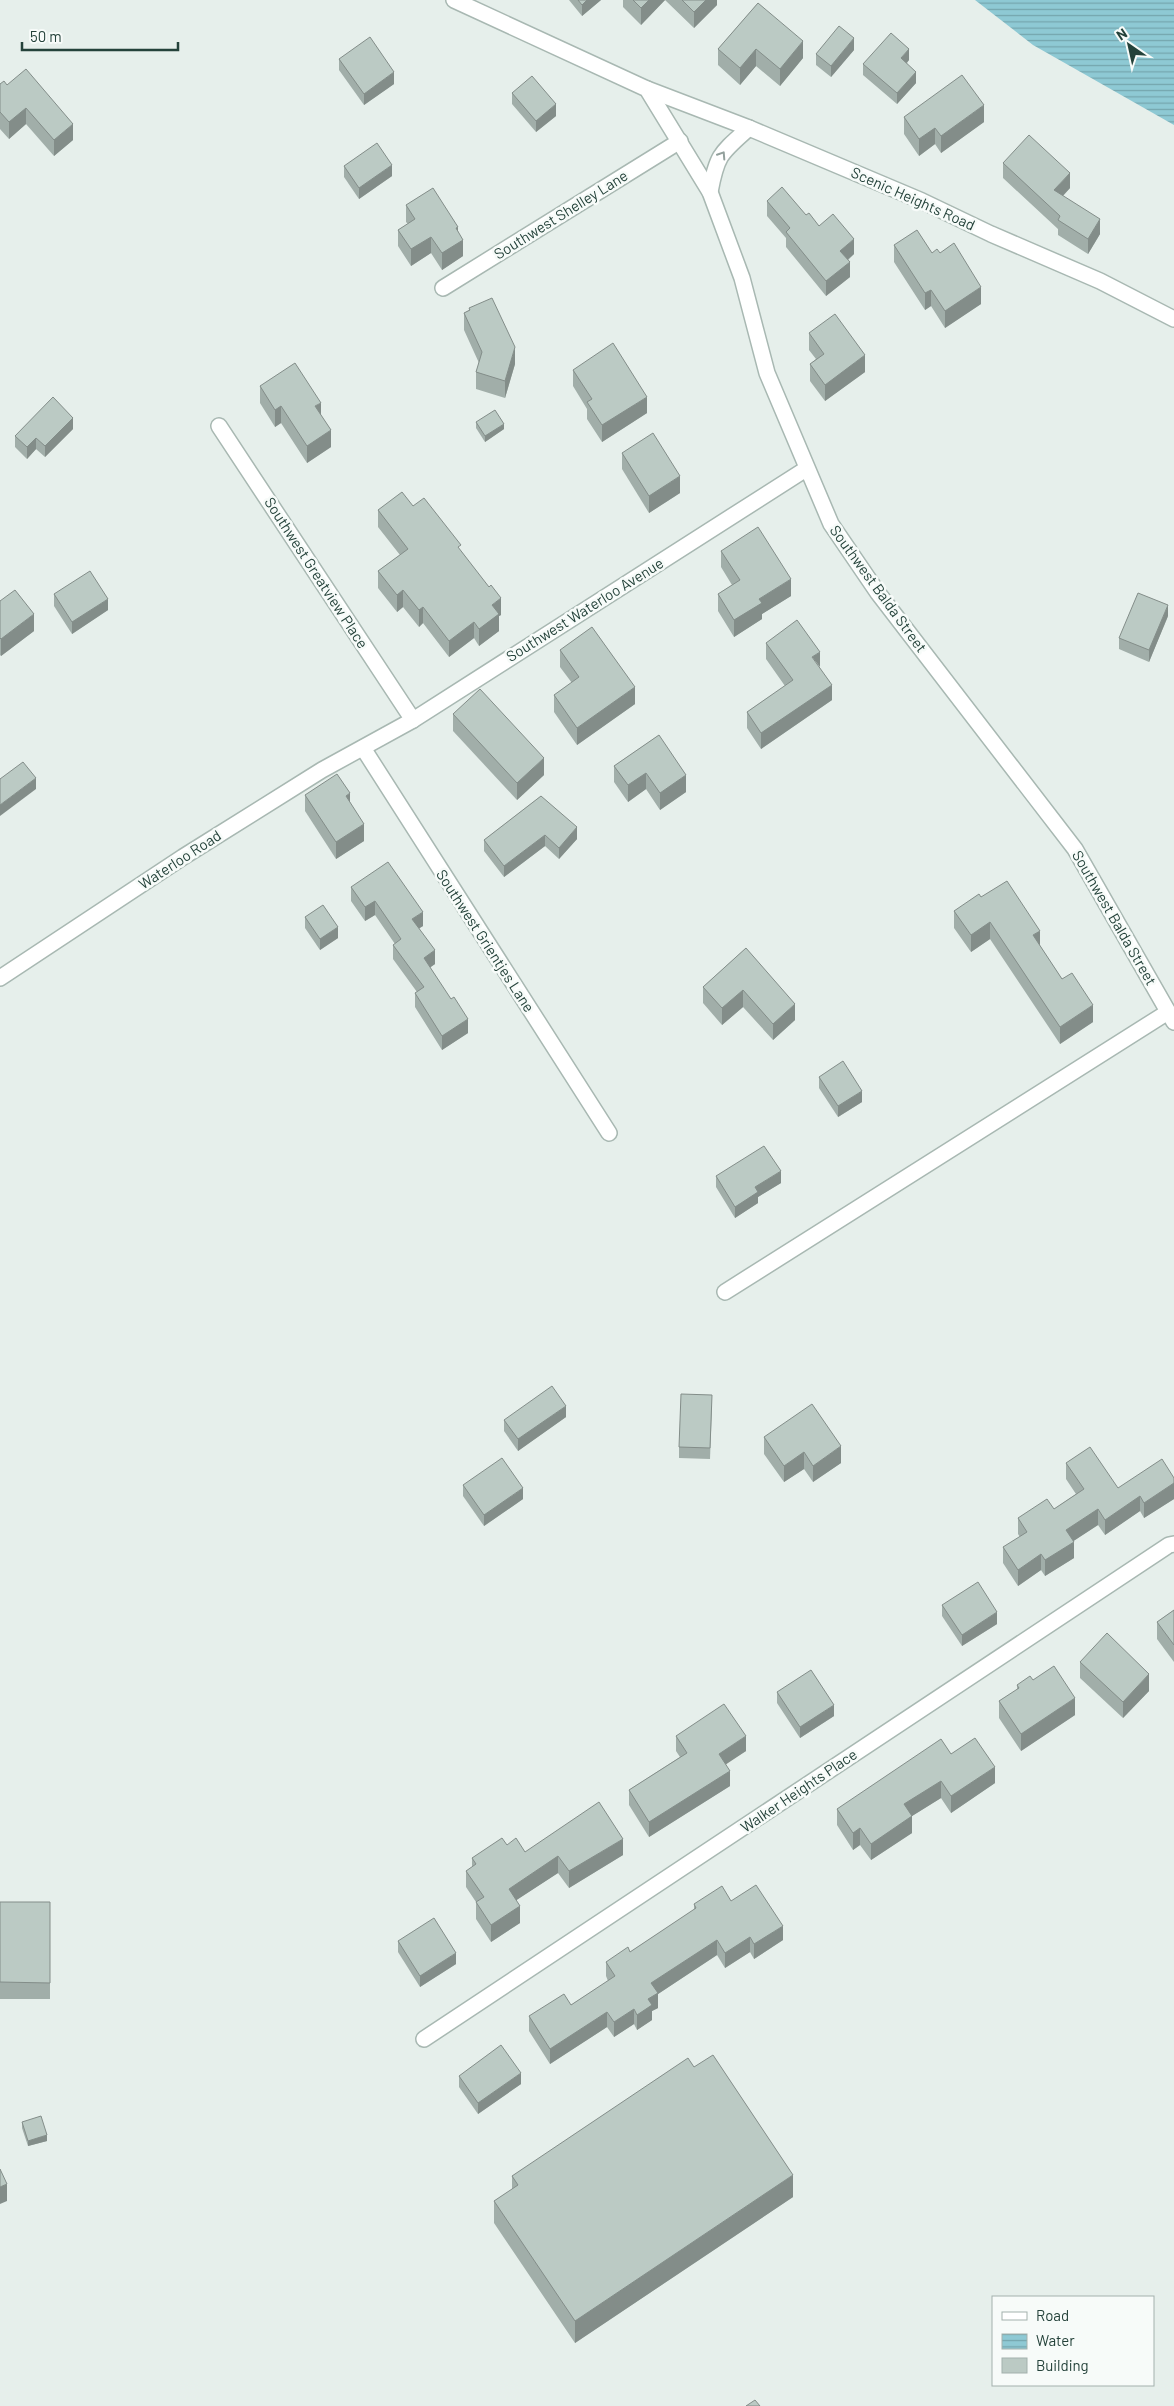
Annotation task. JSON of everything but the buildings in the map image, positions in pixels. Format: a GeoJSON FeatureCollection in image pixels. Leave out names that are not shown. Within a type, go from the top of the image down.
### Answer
{"type":"FeatureCollection","features":[{"type":"Feature","properties":{"kind":"street","name":"Scenic Heights Road"},"geometry":{"type":"LineString","coordinates":[[454,0],[648,89],[749,128],[922,201],[991,234],[1100,281],[1174,319]]}},
{"type":"Feature","properties":{"kind":"street","name":"Southwest Balda Street"},"geometry":{"type":"LineString","coordinates":[[648,89],[710,192],[742,278],[767,373],[806,469],[831,524],[878,593],[1075,849],[1171,1017]]}},
{"type":"Feature","properties":{"kind":"street"},"geometry":{"type":"LineString","coordinates":[[710,192],[714,169],[722,153],[749,128]]}},
{"type":"Feature","properties":{"kind":"street","name":"Southwest Shelley Lane"},"geometry":{"type":"LineString","coordinates":[[443,288],[680,141]]}},
{"type":"Feature","properties":{"kind":"street","name":"Southwest Greatview Place"},"geometry":{"type":"LineString","coordinates":[[219,426],[413,720]]}},
{"type":"Feature","properties":{"kind":"street","name":"Southwest Waterloo Avenue"},"geometry":{"type":"LineString","coordinates":[[362,748],[413,720],[806,469]]}},
{"type":"Feature","properties":{"kind":"street","name":"Waterloo Road"},"geometry":{"type":"LineString","coordinates":[[0,978],[183,858],[322,770],[362,748]]}},
{"type":"Feature","properties":{"kind":"street","name":"Southwest Grientjes Lane"},"geometry":{"type":"LineString","coordinates":[[362,748],[609,1133]]}},
{"type":"Feature","properties":{"kind":"street"},"geometry":{"type":"LineString","coordinates":[[725,1292],[1171,1017]]}},
{"type":"Feature","properties":{"kind":"street","name":"Walker Heights Place"},"geometry":{"type":"LineString","coordinates":[[424,2039],[1161,1550],[1174,1544]]}},
{"type":"Feature","properties":{"kind":"water"},"geometry":{"type":"Polygon","coordinates":[[[975,0],[1174,0],[1174,125],[1033,45],[975,0]]]}}]}
